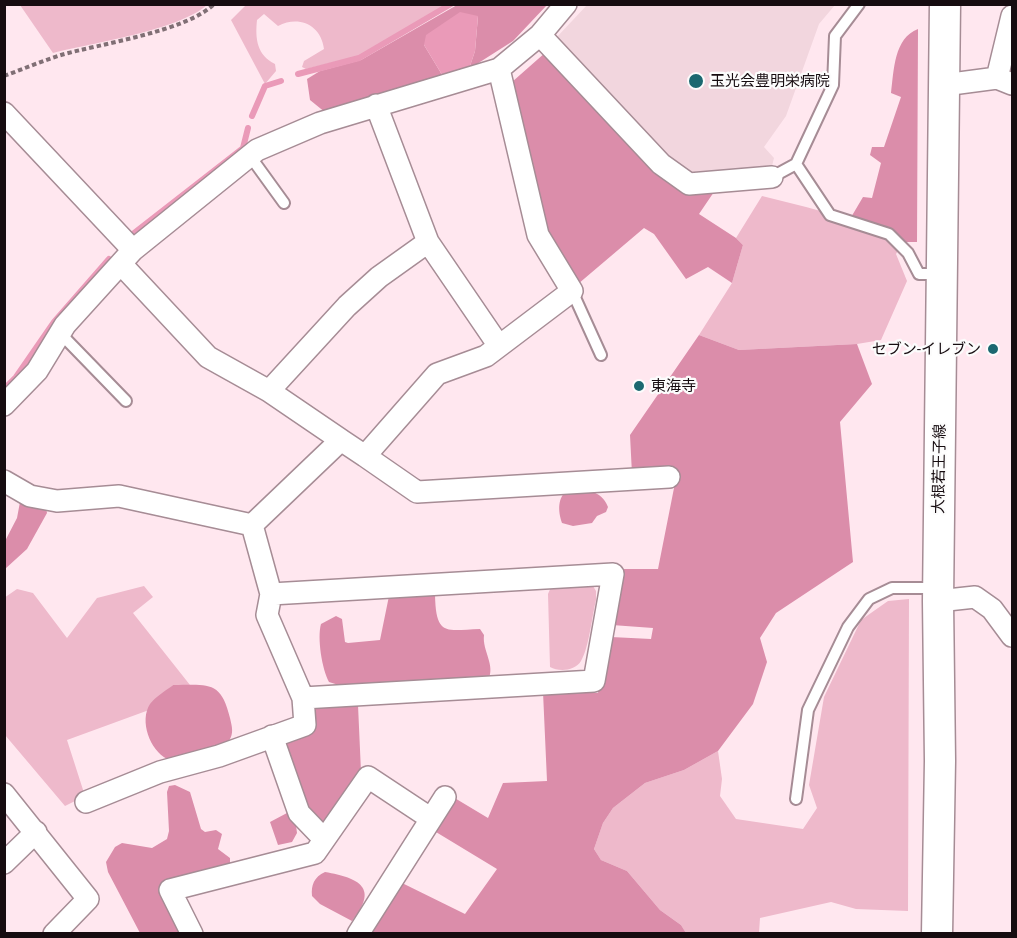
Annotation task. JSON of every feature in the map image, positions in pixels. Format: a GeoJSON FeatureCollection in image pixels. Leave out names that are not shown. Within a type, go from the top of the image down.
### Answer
{"type":"FeatureCollection","features":[{"type":"Feature","properties":{"kind":"street"},"geometry":{"type":"LineString","coordinates":[[4,405],[37,371],[60,333],[127,257],[258,150],[299,130],[499,69],[540,35],[566,4]]}},
{"type":"Feature","properties":{"kind":"street","name":"大根若王子線"},"geometry":{"type":"LineString","coordinates":[[937,933],[940,761],[938,594],[945,4]]}},
{"type":"Feature","properties":{"kind":"street"},"geometry":{"type":"LineString","coordinates":[[944,85],[1005,81],[1012,16]]}},
{"type":"Feature","properties":{"kind":"street"},"geometry":{"type":"LineString","coordinates":[[540,35],[661,164],[689,184],[772,177]]}},
{"type":"Feature","properties":{"kind":"street"},"geometry":{"type":"LineString","coordinates":[[365,456],[437,374],[486,356],[572,291],[538,235],[499,69]]}},
{"type":"Feature","properties":{"kind":"street"},"geometry":{"type":"LineString","coordinates":[[376,105],[428,242],[500,346]]}},
{"type":"Feature","properties":{"kind":"street"},"geometry":{"type":"LineString","coordinates":[[4,113],[127,257],[208,357],[269,391],[417,492],[669,477]]}},
{"type":"Feature","properties":{"kind":"street"},"geometry":{"type":"LineString","coordinates":[[269,391],[347,306],[379,277],[428,242]]}},
{"type":"Feature","properties":{"kind":"street"},"geometry":{"type":"LineString","coordinates":[[252,525],[341,440]]}},
{"type":"Feature","properties":{"kind":"street"},"geometry":{"type":"LineString","coordinates":[[4,481],[30,496],[57,501],[119,496],[252,525]]}},
{"type":"Feature","properties":{"kind":"street"},"geometry":{"type":"LineString","coordinates":[[86,802],[160,772],[219,756],[305,725],[303,698],[267,615],[271,594],[252,525]]}},
{"type":"Feature","properties":{"kind":"street"},"geometry":{"type":"LineString","coordinates":[[271,594],[613,574],[594,681],[303,698]]}},
{"type":"Feature","properties":{"kind":"street"},"geometry":{"type":"LineString","coordinates":[[938,594],[975,597],[992,609],[1012,636]]}},
{"type":"Feature","properties":{"kind":"street"},"geometry":{"type":"LineString","coordinates":[[272,736],[299,813],[324,839]]}},
{"type":"Feature","properties":{"kind":"street"},"geometry":{"type":"LineString","coordinates":[[192,933],[170,890],[315,854],[368,777],[430,818]]}},
{"type":"Feature","properties":{"kind":"street"},"geometry":{"type":"LineString","coordinates":[[4,794],[88,899],[54,933]]}},
{"type":"Feature","properties":{"kind":"street"},"geometry":{"type":"LineString","coordinates":[[358,933],[445,797]]}},
{"type":"Feature","properties":{"kind":"street"},"geometry":{"type":"LineString","coordinates":[[4,863],[36,832]]}},
{"type":"Feature","properties":{"kind":"lane"},"geometry":{"type":"LineString","coordinates":[[772,177],[796,164],[833,85],[835,36],[860,4]]}},
{"type":"Feature","properties":{"kind":"lane"},"geometry":{"type":"LineString","coordinates":[[250,156],[284,203]]}},
{"type":"Feature","properties":{"kind":"lane"},"geometry":{"type":"LineString","coordinates":[[796,164],[830,215],[889,234],[908,253],[919,274],[941,274]]}},
{"type":"Feature","properties":{"kind":"lane"},"geometry":{"type":"LineString","coordinates":[[572,291],[601,355]]}},
{"type":"Feature","properties":{"kind":"lane"},"geometry":{"type":"LineString","coordinates":[[60,333],[126,401]]}},
{"type":"Feature","properties":{"kind":"lane"},"geometry":{"type":"LineString","coordinates":[[796,799],[808,711],[848,627],[869,599],[892,588],[938,594]]}},
{"type":"Feature","properties":{"kind":"path"},"geometry":{"type":"LineString","coordinates":[[4,76],[59,56],[177,25],[208,10],[214,4]]}},
{"type":"Feature","properties":{"kind":"shaded area","name":"玉光会豊明栄病院"},"geometry":{"type":"Polygon","coordinates":[[[835,4],[819,24],[786,116],[764,147],[774,158],[771,170],[691,180],[665,159],[556,38],[587,5],[835,4]]]}},
{"type":"Feature","properties":{"kind":"shaded area"},"geometry":{"type":"Polygon","coordinates":[[[20,5],[207,5],[177,22],[156,29],[53,53],[20,5]]]}},
{"type":"Feature","properties":{"kind":"shaded area"},"geometry":{"type":"Polygon","coordinates":[[[246,5],[445,5],[358,56],[306,69],[302,67],[304,61],[324,49],[314,28],[301,22],[278,26],[264,14],[257,20],[258,46],[264,56],[275,64],[276,71],[265,84],[231,20],[246,5]]]}},
{"type":"Feature","properties":{"kind":"shaded area"},"geometry":{"type":"Polygon","coordinates":[[[457,5],[547,5],[513,41],[469,69],[475,51],[478,16],[424,45],[444,78],[326,113],[310,100],[307,79],[320,71],[361,60],[457,5]]]}},
{"type":"Feature","properties":{"kind":"shaded area"},"geometry":{"type":"Polygon","coordinates":[[[460,12],[478,16],[475,51],[469,69],[444,78],[424,45],[426,35],[460,12]]]}},
{"type":"Feature","properties":{"kind":"shaded area"},"geometry":{"type":"Polygon","coordinates":[[[918,29],[917,242],[906,242],[887,229],[850,219],[863,197],[872,198],[881,163],[870,155],[872,147],[884,147],[901,97],[891,93],[897,56],[904,40],[918,29]]]}},
{"type":"Feature","properties":{"kind":"shaded area"},"geometry":{"type":"Polygon","coordinates":[[[546,52],[657,169],[718,186],[699,214],[743,245],[732,283],[708,267],[686,279],[654,234],[644,228],[578,284],[547,230],[512,82],[546,52]]]}},
{"type":"Feature","properties":{"kind":"shaded area"},"geometry":{"type":"Polygon","coordinates":[[[762,196],[851,221],[900,247],[896,254],[907,281],[881,340],[857,344],[739,350],[699,335],[732,283],[743,245],[736,238],[762,196]]]}},
{"type":"Feature","properties":{"kind":"shaded area"},"geometry":{"type":"Polygon","coordinates":[[[699,335],[739,350],[857,344],[872,384],[840,422],[853,562],[776,613],[760,638],[767,662],[753,704],[718,751],[684,770],[645,783],[613,808],[603,823],[594,849],[601,860],[627,871],[660,910],[681,925],[686,933],[365,934],[400,882],[465,914],[497,869],[431,829],[453,797],[488,818],[503,783],[547,781],[543,692],[598,693],[611,637],[651,639],[653,628],[612,625],[620,569],[658,569],[675,483],[632,474],[630,435],[699,335]]]}},
{"type":"Feature","properties":{"kind":"shaded area"},"geometry":{"type":"Polygon","coordinates":[[[568,489],[586,490],[597,494],[608,507],[606,512],[597,516],[592,523],[573,526],[562,523],[559,505],[568,489]]]}},
{"type":"Feature","properties":{"kind":"shaded area"},"geometry":{"type":"Polygon","coordinates":[[[25,499],[46,508],[47,513],[27,549],[5,569],[4,543],[17,518],[20,502],[25,499]]]}},
{"type":"Feature","properties":{"kind":"shaded area"},"geometry":{"type":"Polygon","coordinates":[[[144,586],[153,597],[133,613],[190,685],[173,685],[151,704],[149,710],[67,740],[85,796],[65,806],[5,735],[4,598],[17,589],[33,593],[67,638],[97,598],[144,586]]]}},
{"type":"Feature","properties":{"kind":"shaded area"},"geometry":{"type":"Polygon","coordinates":[[[593,586],[596,591],[596,600],[581,661],[575,667],[567,670],[550,667],[548,594],[551,587],[593,586]]]}},
{"type":"Feature","properties":{"kind":"shaded area"},"geometry":{"type":"Polygon","coordinates":[[[432,592],[435,595],[438,618],[445,628],[451,630],[480,629],[484,635],[490,663],[488,680],[345,687],[329,682],[321,653],[321,624],[336,616],[342,619],[345,642],[380,640],[389,596],[432,592]]]}},
{"type":"Feature","properties":{"kind":"shaded area"},"geometry":{"type":"Polygon","coordinates":[[[909,599],[908,911],[856,909],[831,902],[760,918],[759,933],[686,933],[681,925],[660,910],[627,871],[601,860],[594,849],[603,823],[613,808],[645,783],[684,770],[718,751],[722,779],[720,796],[736,819],[803,829],[817,808],[809,785],[824,697],[861,620],[888,601],[909,599]]]}},
{"type":"Feature","properties":{"kind":"shaded area"},"geometry":{"type":"Polygon","coordinates":[[[173,685],[204,685],[217,691],[222,697],[230,718],[232,733],[229,741],[208,750],[167,759],[161,755],[148,734],[147,711],[152,701],[173,685]]]}},
{"type":"Feature","properties":{"kind":"shaded area"},"geometry":{"type":"Polygon","coordinates":[[[350,703],[358,705],[361,772],[325,828],[303,807],[282,743],[310,708],[350,703]]]}},
{"type":"Feature","properties":{"kind":"shaded area"},"geometry":{"type":"Polygon","coordinates":[[[175,785],[190,792],[201,829],[205,832],[216,830],[222,834],[218,849],[230,858],[230,863],[220,869],[161,885],[185,934],[140,933],[108,872],[106,862],[115,847],[122,843],[152,848],[167,839],[169,831],[167,792],[169,786],[175,785]]]}},
{"type":"Feature","properties":{"kind":"shaded area"},"geometry":{"type":"Polygon","coordinates":[[[287,813],[295,818],[297,833],[292,842],[278,845],[270,822],[287,813]]]}},
{"type":"Feature","properties":{"kind":"shaded area"},"geometry":{"type":"Polygon","coordinates":[[[325,872],[356,881],[362,886],[365,893],[364,900],[352,921],[320,904],[312,896],[314,882],[325,872]]]}},
{"type":"Feature","properties":{"kind":"waterway"},"geometry":{"type":"LineString","coordinates":[[298,74],[359,58],[451,4]]}},
{"type":"Feature","properties":{"kind":"waterway"},"geometry":{"type":"LineString","coordinates":[[252,116],[265,86],[281,81]]}},
{"type":"Feature","properties":{"kind":"waterway"},"geometry":{"type":"LineString","coordinates":[[134,233],[243,148],[248,128]]}},
{"type":"Feature","properties":{"kind":"waterway"},"geometry":{"type":"LineString","coordinates":[[4,389],[16,377],[54,322],[109,259]]}},
{"type":"Feature","properties":{"kind":"place","name":"玉光会豊明栄病院"},"geometry":{"type":"Point","coordinates":[696,81]}},
{"type":"Feature","properties":{"kind":"place","name":"セブン-イレブン"},"geometry":{"type":"Point","coordinates":[993,349]}},
{"type":"Feature","properties":{"kind":"place","name":"東海寺"},"geometry":{"type":"Point","coordinates":[639,386]}}]}
